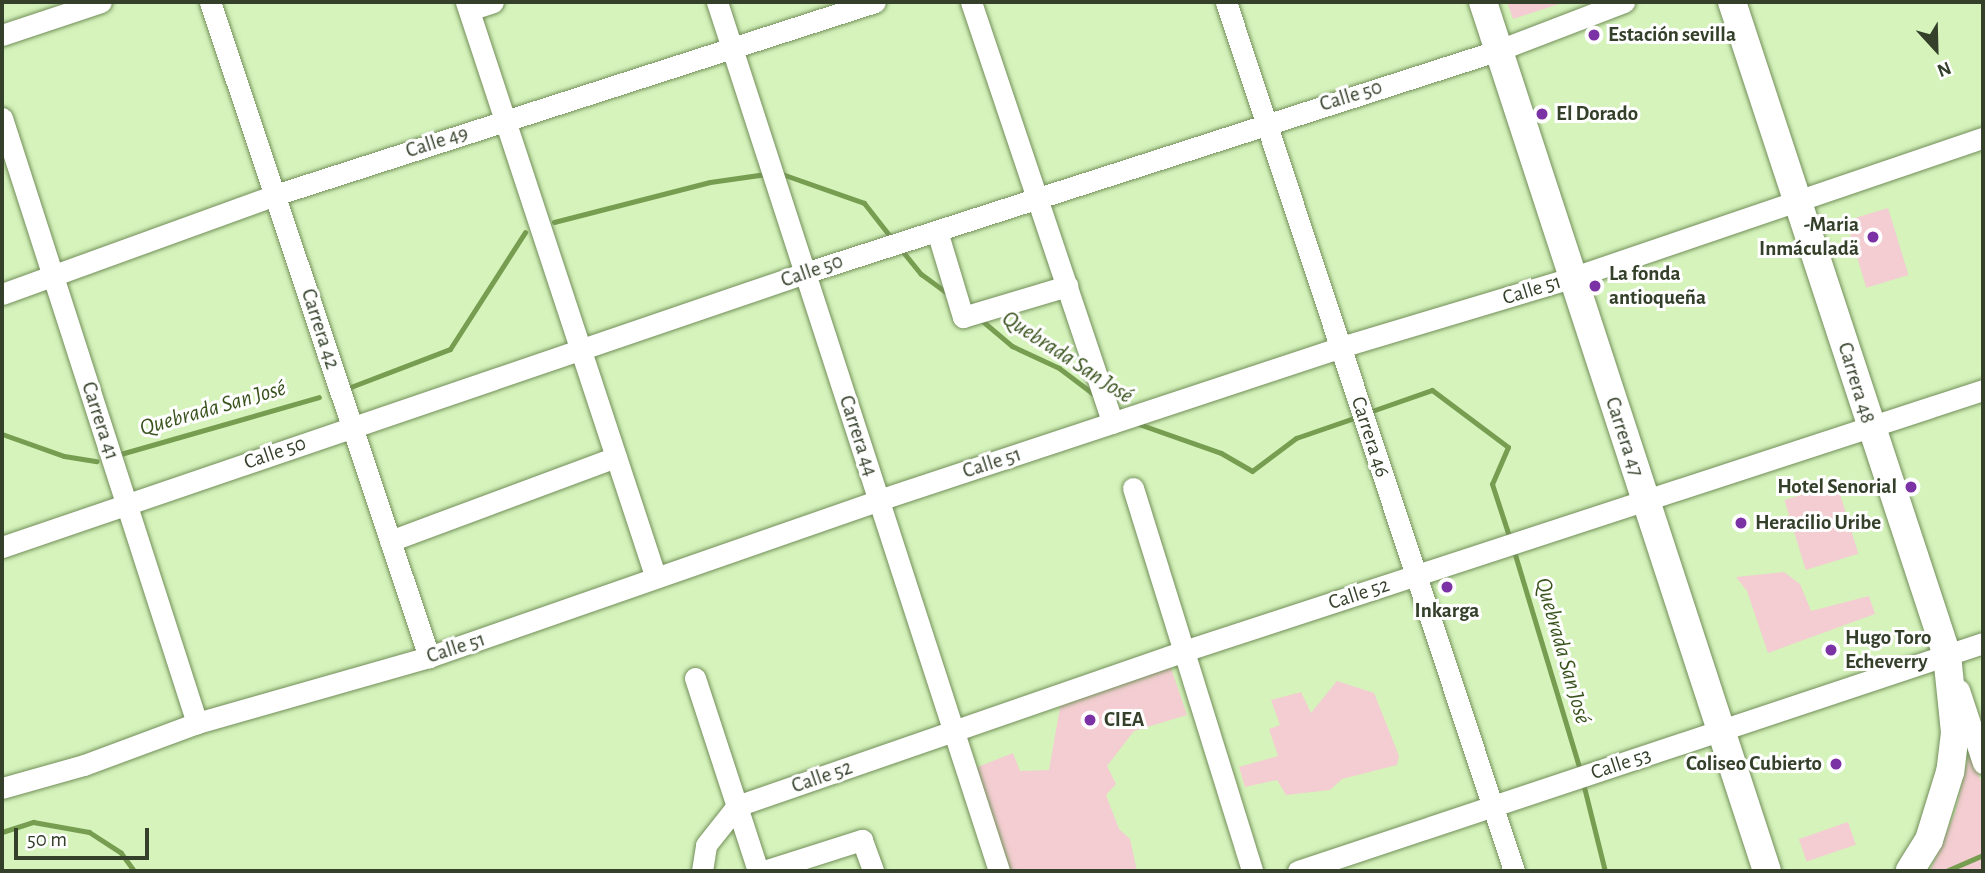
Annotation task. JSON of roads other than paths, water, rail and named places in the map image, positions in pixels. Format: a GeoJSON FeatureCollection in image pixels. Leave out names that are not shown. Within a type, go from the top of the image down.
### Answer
{"type":"FeatureCollection","features":[{"type":"Feature","properties":{"kind":"main road","name":"Carrera 47"},"geometry":{"type":"LineString","coordinates":[[1483,2],[1767,871]]}},
{"type":"Feature","properties":{"kind":"main road","name":"Carrera 48"},"geometry":{"type":"LineString","coordinates":[[1732,2],[1799,201],[1869,427],[1947,655]]}},
{"type":"Feature","properties":{"kind":"main road"},"geometry":{"type":"LineString","coordinates":[[1910,871],[1929,840],[1950,772],[1955,733],[1947,655]]}},
{"type":"Feature","properties":{"kind":"street"},"geometry":{"type":"LineString","coordinates":[[2,35],[101,2]]}},
{"type":"Feature","properties":{"kind":"street","name":"Carrera 42"},"geometry":{"type":"LineString","coordinates":[[210,2],[429,657]]}},
{"type":"Feature","properties":{"kind":"street"},"geometry":{"type":"LineString","coordinates":[[493,2],[468,6],[655,575]]}},
{"type":"Feature","properties":{"kind":"street","name":"Carrera 44"},"geometry":{"type":"LineString","coordinates":[[717,2],[999,871]]}},
{"type":"Feature","properties":{"kind":"street","name":"Calle 49"},"geometry":{"type":"LineString","coordinates":[[2,293],[275,195],[875,2]]}},
{"type":"Feature","properties":{"kind":"street"},"geometry":{"type":"LineString","coordinates":[[971,2],[1113,423]]}},
{"type":"Feature","properties":{"kind":"street","name":"Carrera 46"},"geometry":{"type":"LineString","coordinates":[[1226,2],[1514,871]]}},
{"type":"Feature","properties":{"kind":"street","name":"Calle 50"},"geometry":{"type":"LineString","coordinates":[[2,547],[352,427],[582,352],[805,273],[1266,122],[1499,50],[1625,2]]}},
{"type":"Feature","properties":{"kind":"street","name":"Carrera 41"},"geometry":{"type":"LineString","coordinates":[[2,118],[197,723]]}},
{"type":"Feature","properties":{"kind":"street","name":"Calle 51"},"geometry":{"type":"LineString","coordinates":[[2,788],[84,765],[197,723],[429,657],[553,616],[655,575],[878,500],[1341,347],[1571,278],[1983,138]]}},
{"type":"Feature","properties":{"kind":"street"},"geometry":{"type":"LineString","coordinates":[[937,230],[963,317],[1067,286]]}},
{"type":"Feature","properties":{"kind":"street","name":"Calle 52"},"geometry":{"type":"LineString","coordinates":[[737,806],[1184,651],[1646,504],[1983,390]]}},
{"type":"Feature","properties":{"kind":"street"},"geometry":{"type":"LineString","coordinates":[[390,541],[616,457]]}},
{"type":"Feature","properties":{"kind":"street"},"geometry":{"type":"LineString","coordinates":[[1133,488],[1252,871]]}},
{"type":"Feature","properties":{"kind":"street","name":"Calle 53"},"geometry":{"type":"LineString","coordinates":[[1298,871],[1983,643]]}},
{"type":"Feature","properties":{"kind":"street","name":"Carrera 48"},"geometry":{"type":"LineString","coordinates":[[1947,655],[1983,762]]}},
{"type":"Feature","properties":{"kind":"street"},"geometry":{"type":"LineString","coordinates":[[695,678],[758,871]]}},
{"type":"Feature","properties":{"kind":"street"},"geometry":{"type":"LineString","coordinates":[[702,871],[706,845],[737,806]]}},
{"type":"Feature","properties":{"kind":"street"},"geometry":{"type":"LineString","coordinates":[[764,871],[862,840],[873,871]]}},
{"type":"Feature","properties":{"kind":"waterway","name":"Quebrada San José"},"geometry":{"type":"LineString","coordinates":[[779,173],[864,203],[893,240]]}},
{"type":"Feature","properties":{"kind":"waterway","name":"Quebrada San José"},"geometry":{"type":"LineString","coordinates":[[554,222],[710,182],[766,174]]}},
{"type":"Feature","properties":{"kind":"waterway","name":"Quebrada San José"},"geometry":{"type":"LineString","coordinates":[[348,388],[450,349],[525,232]]}},
{"type":"Feature","properties":{"kind":"waterway","name":"Quebrada San José"},"geometry":{"type":"LineString","coordinates":[[899,247],[921,274],[950,295]]}},
{"type":"Feature","properties":{"kind":"waterway","name":"Quebrada San José"},"geometry":{"type":"LineString","coordinates":[[980,319],[1012,346],[1059,368],[1096,396]]}},
{"type":"Feature","properties":{"kind":"waterway","name":"Quebrada San José"},"geometry":{"type":"LineString","coordinates":[[1369,412],[1432,390],[1508,447],[1492,484],[1510,539]]}},
{"type":"Feature","properties":{"kind":"waterway","name":"Quebrada San José"},"geometry":{"type":"LineString","coordinates":[[117,455],[319,397]]}},
{"type":"Feature","properties":{"kind":"waterway","name":"Quebrada San José"},"geometry":{"type":"LineString","coordinates":[[1133,422],[1221,453],[1252,471],[1296,438],[1360,416]]}},
{"type":"Feature","properties":{"kind":"waterway","name":"Quebrada San José"},"geometry":{"type":"LineString","coordinates":[[2,434],[64,456],[97,461]]}},
{"type":"Feature","properties":{"kind":"waterway","name":"Quebrada San José"},"geometry":{"type":"LineString","coordinates":[[1513,548],[1581,773]]}},
{"type":"Feature","properties":{"kind":"waterway","name":"Quebrada San José"},"geometry":{"type":"LineString","coordinates":[[1583,783],[1605,871]]}},
{"type":"Feature","properties":{"kind":"waterway"},"geometry":{"type":"LineString","coordinates":[[2,832],[33,822],[89,832],[121,853],[134,871]]}},
{"type":"Feature","properties":{"kind":"waterway","name":"Quebrada San José"},"geometry":{"type":"LineString","coordinates":[[1946,871],[1983,855]]}},
{"type":"Feature","properties":{"kind":"place","name":"Estación sevilla"},"geometry":{"type":"Point","coordinates":[1594,35]}},
{"type":"Feature","properties":{"kind":"place","name":"El Dorado"},"geometry":{"type":"Point","coordinates":[1542,114]}},
{"type":"Feature","properties":{"kind":"place","name":"-Maria Inmáculadä"},"geometry":{"type":"Point","coordinates":[1873,237]}},
{"type":"Feature","properties":{"kind":"place","name":"La fonda antioqueña"},"geometry":{"type":"Point","coordinates":[1595,286]}},
{"type":"Feature","properties":{"kind":"place","name":"Hotel Senorial"},"geometry":{"type":"Point","coordinates":[1911,487]}},
{"type":"Feature","properties":{"kind":"place","name":"Heracilio Uribe"},"geometry":{"type":"Point","coordinates":[1741,523]}},
{"type":"Feature","properties":{"kind":"place","name":"Inkarga"},"geometry":{"type":"Point","coordinates":[1447,587]}},
{"type":"Feature","properties":{"kind":"place","name":"Hugo Toro Echeverry"},"geometry":{"type":"Point","coordinates":[1831,650]}},
{"type":"Feature","properties":{"kind":"place","name":"CIEA"},"geometry":{"type":"Point","coordinates":[1090,720]}},
{"type":"Feature","properties":{"kind":"place","name":"Coliseo Cubierto"},"geometry":{"type":"Point","coordinates":[1836,764]}}]}
